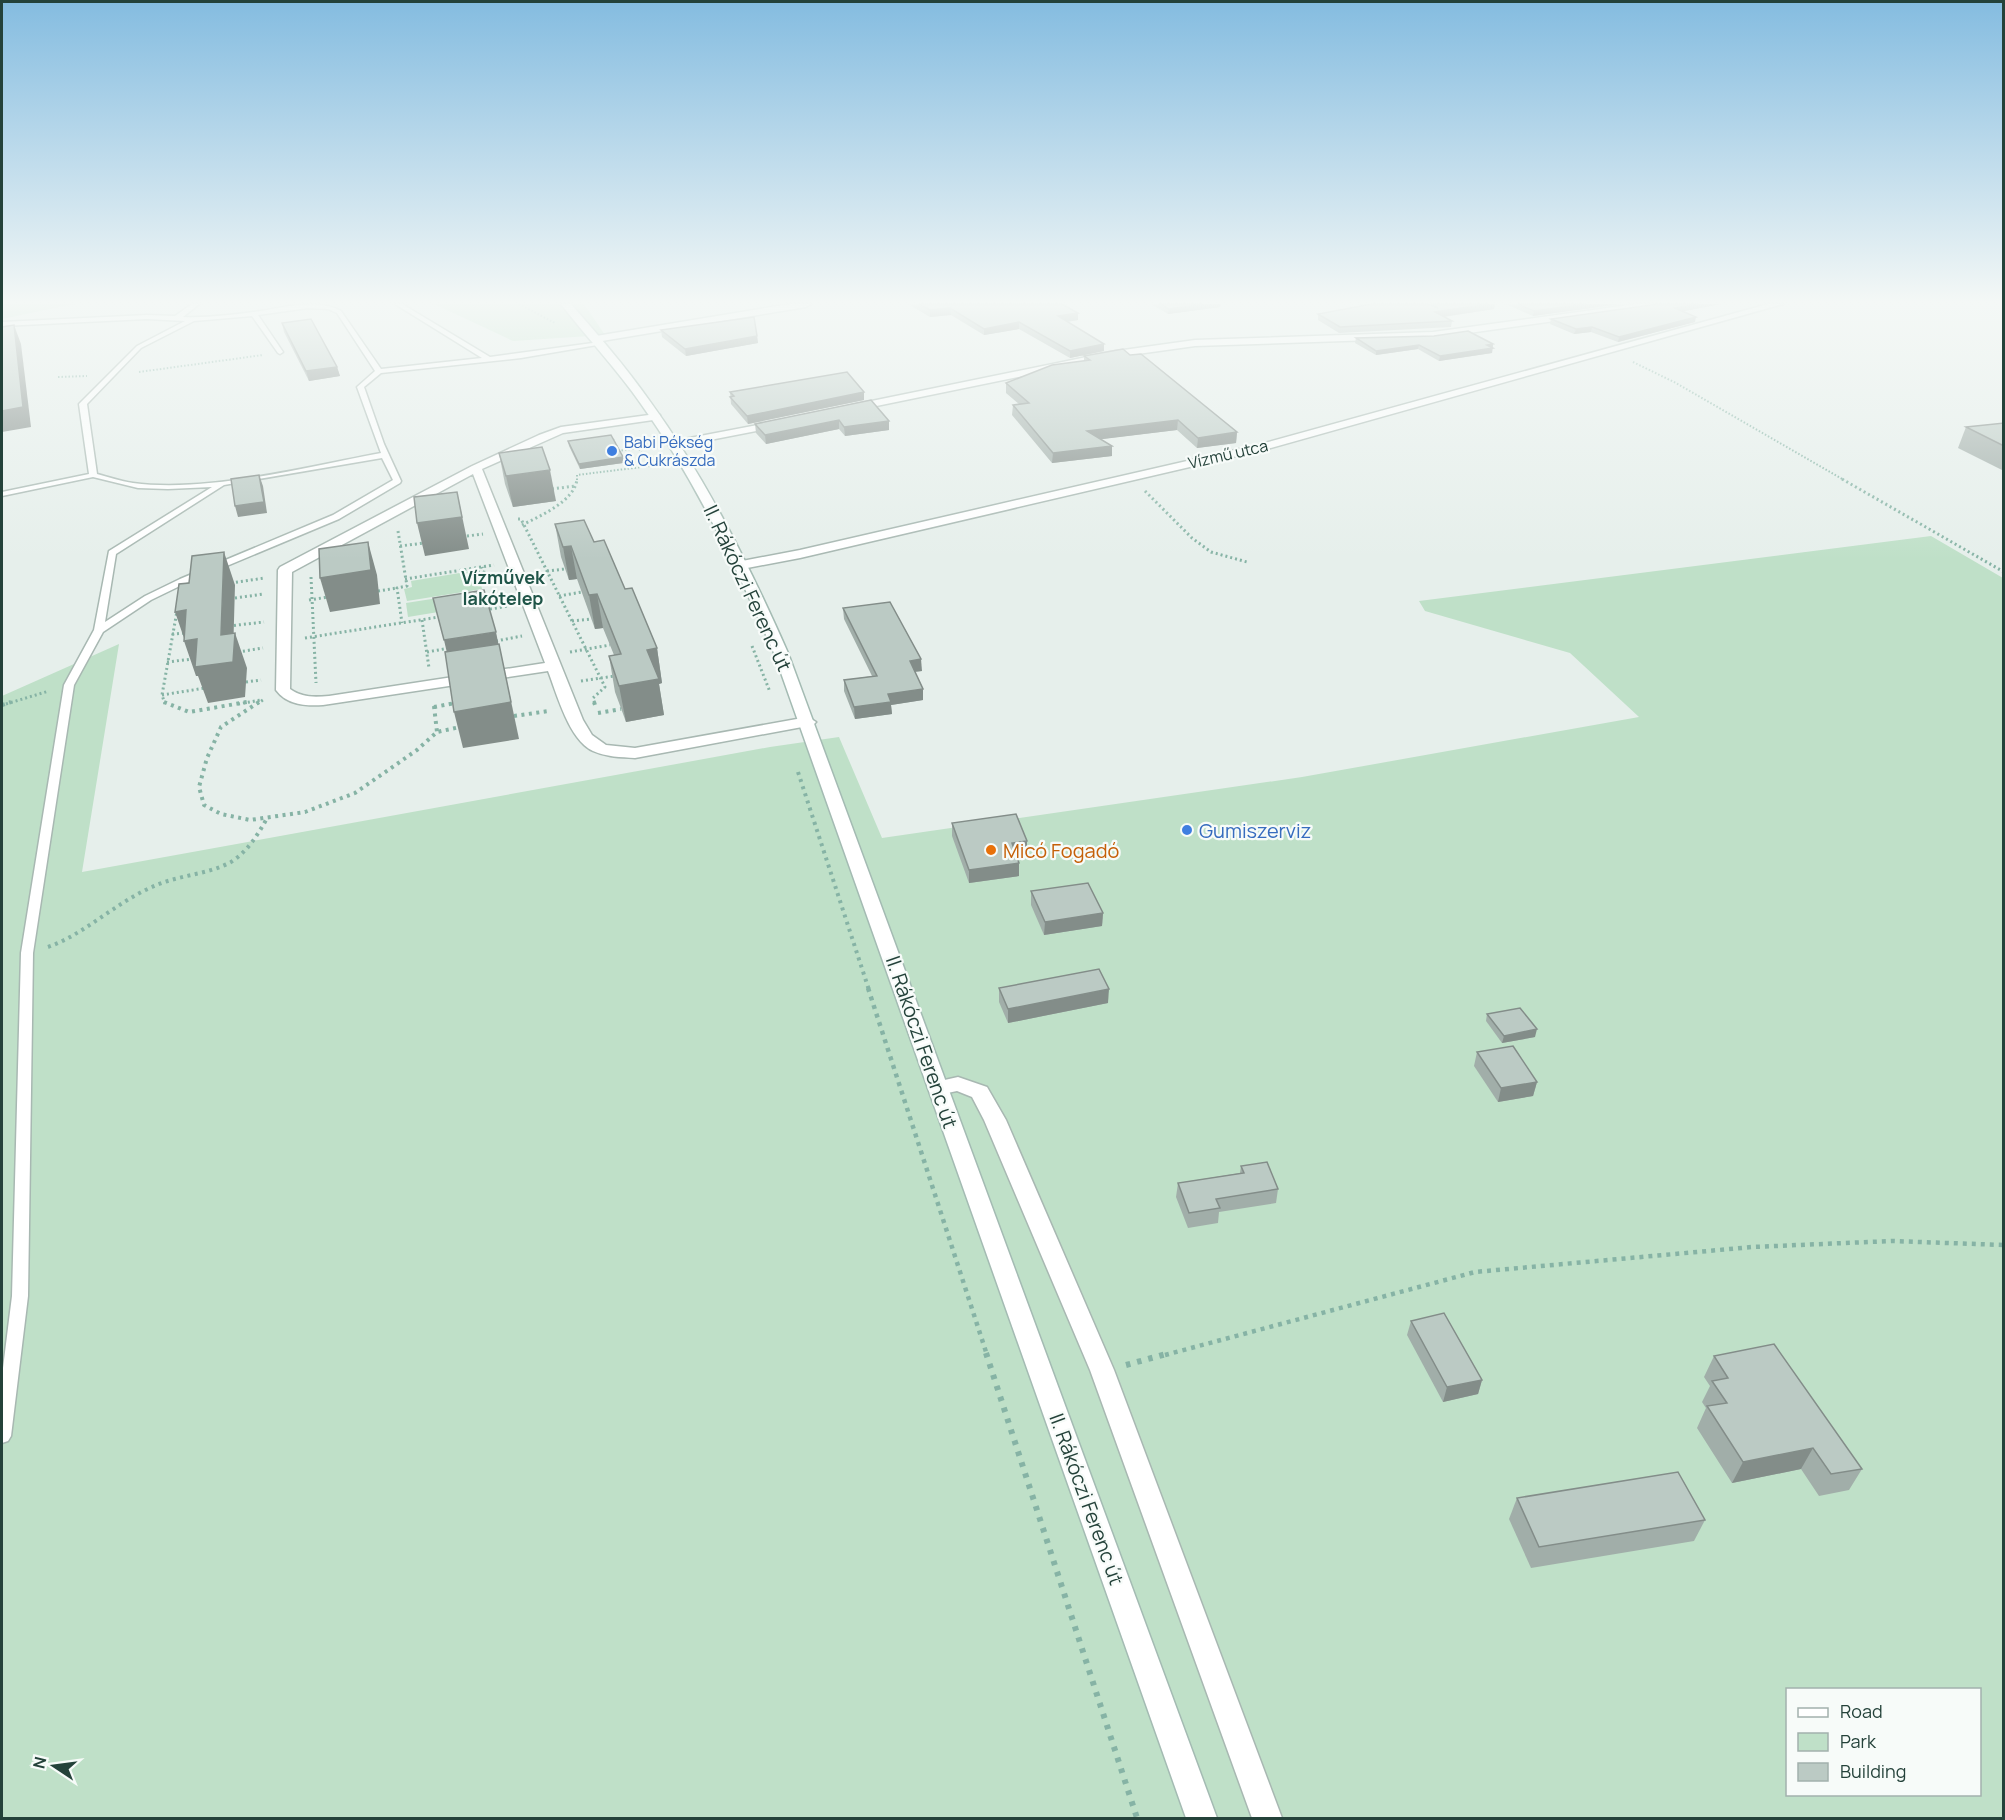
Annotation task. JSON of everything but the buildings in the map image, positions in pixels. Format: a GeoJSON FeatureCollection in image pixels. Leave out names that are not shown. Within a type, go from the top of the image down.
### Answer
{"type":"FeatureCollection","features":[{"type":"Feature","properties":{"kind":"street","name":"II. Rákóczi Ferenc út"},"geometry":{"type":"LineString","coordinates":[[634,389],[674,444],[742,565],[781,653],[808,722],[1202,1818]]}},
{"type":"Feature","properties":{"kind":"street"},"geometry":{"type":"LineString","coordinates":[[838,411],[946,389]]}},
{"type":"Feature","properties":{"kind":"street","name":"Vízmű utca"},"geometry":{"type":"LineString","coordinates":[[742,565],[800,554],[1263,447],[1475,389]]}},
{"type":"Feature","properties":{"kind":"street"},"geometry":{"type":"LineString","coordinates":[[552,666],[329,700],[290,697],[283,690],[285,570],[476,468],[561,430],[656,417]]}},
{"type":"Feature","properties":{"kind":"street"},"geometry":{"type":"LineString","coordinates":[[674,444],[793,420]]}},
{"type":"Feature","properties":{"kind":"street"},"geometry":{"type":"LineString","coordinates":[[476,468],[552,666],[582,734],[594,746],[615,753],[635,753],[808,722]]}},
{"type":"Feature","properties":{"kind":"street"},"geometry":{"type":"LineString","coordinates":[[938,1088],[958,1084],[980,1092],[995,1120],[1102,1370],[1267,1818]]}},
{"type":"Feature","properties":{"kind":"lane"},"geometry":{"type":"LineString","coordinates":[[93,475],[83,404],[98,389]]}},
{"type":"Feature","properties":{"kind":"lane"},"geometry":{"type":"LineString","coordinates":[[99,630],[148,598],[183,580],[336,518],[397,481],[384,455],[361,389]]}},
{"type":"Feature","properties":{"kind":"lane"},"geometry":{"type":"LineString","coordinates":[[2,494],[93,475],[137,486],[195,486],[384,455]]}},
{"type":"Feature","properties":{"kind":"lane"},"geometry":{"type":"LineString","coordinates":[[2,1436],[20,1296],[27,953],[69,685],[99,630],[112,553],[224,483]]}},
{"type":"Feature","properties":{"kind":"path"},"geometry":{"type":"LineString","coordinates":[[1688,389],[2004,572]]}},
{"type":"Feature","properties":{"kind":"path"},"geometry":{"type":"LineString","coordinates":[[630,421],[631,435],[644,457],[662,465],[669,471]]}},
{"type":"Feature","properties":{"kind":"path"},"geometry":{"type":"LineString","coordinates":[[613,439],[628,468]]}},
{"type":"Feature","properties":{"kind":"path"},"geometry":{"type":"LineString","coordinates":[[619,451],[638,448]]}},
{"type":"Feature","properties":{"kind":"path"},"geometry":{"type":"LineString","coordinates":[[524,525],[554,509],[576,486],[577,475],[662,465]]}},
{"type":"Feature","properties":{"kind":"path"},"geometry":{"type":"LineString","coordinates":[[1130,476],[1192,538],[1211,552],[1246,562]]}},
{"type":"Feature","properties":{"kind":"path"},"geometry":{"type":"LineString","coordinates":[[552,489],[576,486]]}},
{"type":"Feature","properties":{"kind":"path"},"geometry":{"type":"LineString","coordinates":[[521,519],[605,687],[593,698],[595,703]]}},
{"type":"Feature","properties":{"kind":"path"},"geometry":{"type":"LineString","coordinates":[[378,591],[407,586],[398,528]]}},
{"type":"Feature","properties":{"kind":"path"},"geometry":{"type":"LineString","coordinates":[[400,546],[424,543]]}},
{"type":"Feature","properties":{"kind":"path"},"geometry":{"type":"LineString","coordinates":[[405,579],[540,558]]}},
{"type":"Feature","properties":{"kind":"path"},"geometry":{"type":"LineString","coordinates":[[478,572],[484,572],[482,567]]}},
{"type":"Feature","properties":{"kind":"path"},"geometry":{"type":"LineString","coordinates":[[547,571],[565,568]]}},
{"type":"Feature","properties":{"kind":"path"},"geometry":{"type":"LineString","coordinates":[[311,573],[310,600],[317,693]]}},
{"type":"Feature","properties":{"kind":"path"},"geometry":{"type":"LineString","coordinates":[[230,583],[284,575]]}},
{"type":"Feature","properties":{"kind":"path"},"geometry":{"type":"LineString","coordinates":[[397,588],[402,623]]}},
{"type":"Feature","properties":{"kind":"path"},"geometry":{"type":"LineString","coordinates":[[235,598],[283,591]]}},
{"type":"Feature","properties":{"kind":"path"},"geometry":{"type":"LineString","coordinates":[[560,596],[582,592]]}},
{"type":"Feature","properties":{"kind":"path"},"geometry":{"type":"LineString","coordinates":[[310,600],[329,597]]}},
{"type":"Feature","properties":{"kind":"path"},"geometry":{"type":"LineString","coordinates":[[482,610],[528,603]]}},
{"type":"Feature","properties":{"kind":"path"},"geometry":{"type":"LineString","coordinates":[[178,607],[162,695],[165,704],[189,712],[262,700],[221,727],[207,758],[199,787],[204,806],[221,814],[250,820],[305,812],[355,793],[417,750],[437,732],[460,727]]}},
{"type":"Feature","properties":{"kind":"path"},"geometry":{"type":"LineString","coordinates":[[234,652],[312,637],[448,616]]}},
{"type":"Feature","properties":{"kind":"path"},"geometry":{"type":"LineString","coordinates":[[223,627],[283,619]]}},
{"type":"Feature","properties":{"kind":"path"},"geometry":{"type":"LineString","coordinates":[[572,621],[592,619]]}},
{"type":"Feature","properties":{"kind":"path"},"geometry":{"type":"LineString","coordinates":[[422,620],[437,732]]}},
{"type":"Feature","properties":{"kind":"path"},"geometry":{"type":"LineString","coordinates":[[172,634],[190,632]]}},
{"type":"Feature","properties":{"kind":"path"},"geometry":{"type":"LineString","coordinates":[[750,640],[770,694],[776,702],[778,709],[774,715],[781,726]]}},
{"type":"Feature","properties":{"kind":"path"},"geometry":{"type":"LineString","coordinates":[[587,649],[610,645]]}},
{"type":"Feature","properties":{"kind":"path"},"geometry":{"type":"LineString","coordinates":[[427,652],[444,649]]}},
{"type":"Feature","properties":{"kind":"path"},"geometry":{"type":"LineString","coordinates":[[167,662],[198,658]]}},
{"type":"Feature","properties":{"kind":"path"},"geometry":{"type":"LineString","coordinates":[[601,678],[621,675]]}},
{"type":"Feature","properties":{"kind":"path"},"geometry":{"type":"LineString","coordinates":[[2,705],[69,685]]}},
{"type":"Feature","properties":{"kind":"path"},"geometry":{"type":"LineString","coordinates":[[162,695],[209,688]]}},
{"type":"Feature","properties":{"kind":"path"},"geometry":{"type":"LineString","coordinates":[[598,713],[621,709]]}},
{"type":"Feature","properties":{"kind":"path"},"geometry":{"type":"LineString","coordinates":[[797,770],[1137,1818]]}},
{"type":"Feature","properties":{"kind":"path"},"geometry":{"type":"LineString","coordinates":[[27,953],[62,942],[154,886],[225,866],[256,840],[266,819]]}},
{"type":"Feature","properties":{"kind":"path"},"geometry":{"type":"LineString","coordinates":[[1102,1370],[1475,1272],[1752,1247],[1892,1241],[2004,1245]]}},
{"type":"Feature","properties":{"kind":"green space"},"geometry":{"type":"Polygon","coordinates":[[[1931,536],[2003,578],[2003,1818],[2,1818],[2,696],[119,644],[82,872],[770,747],[839,737],[882,838],[1302,777],[1639,717],[1570,653],[1425,611],[1419,601],[1931,536]]]}},
{"type":"Feature","properties":{"kind":"green space"},"geometry":{"type":"Polygon","coordinates":[[[478,570],[482,589],[407,601],[404,589],[412,587],[411,581],[478,570]]]}},
{"type":"Feature","properties":{"kind":"green space"},"geometry":{"type":"Polygon","coordinates":[[[483,591],[487,604],[408,617],[406,603],[483,591]]]}},
{"type":"Feature","properties":{"kind":"place","name":"Babi Pékség & Cukrászda"},"geometry":{"type":"Point","coordinates":[612,451]}},
{"type":"Feature","properties":{"kind":"place","name":"Gumiszerviz"},"geometry":{"type":"Point","coordinates":[1187,830]}},
{"type":"Feature","properties":{"kind":"place","name":"Micó Fogadó"},"geometry":{"type":"Point","coordinates":[991,850]}},
{"type":"Feature","properties":{"kind":"district","name":"Vízművek lakótelep"},"geometry":{"type":"Point","coordinates":[503,587]}}]}
